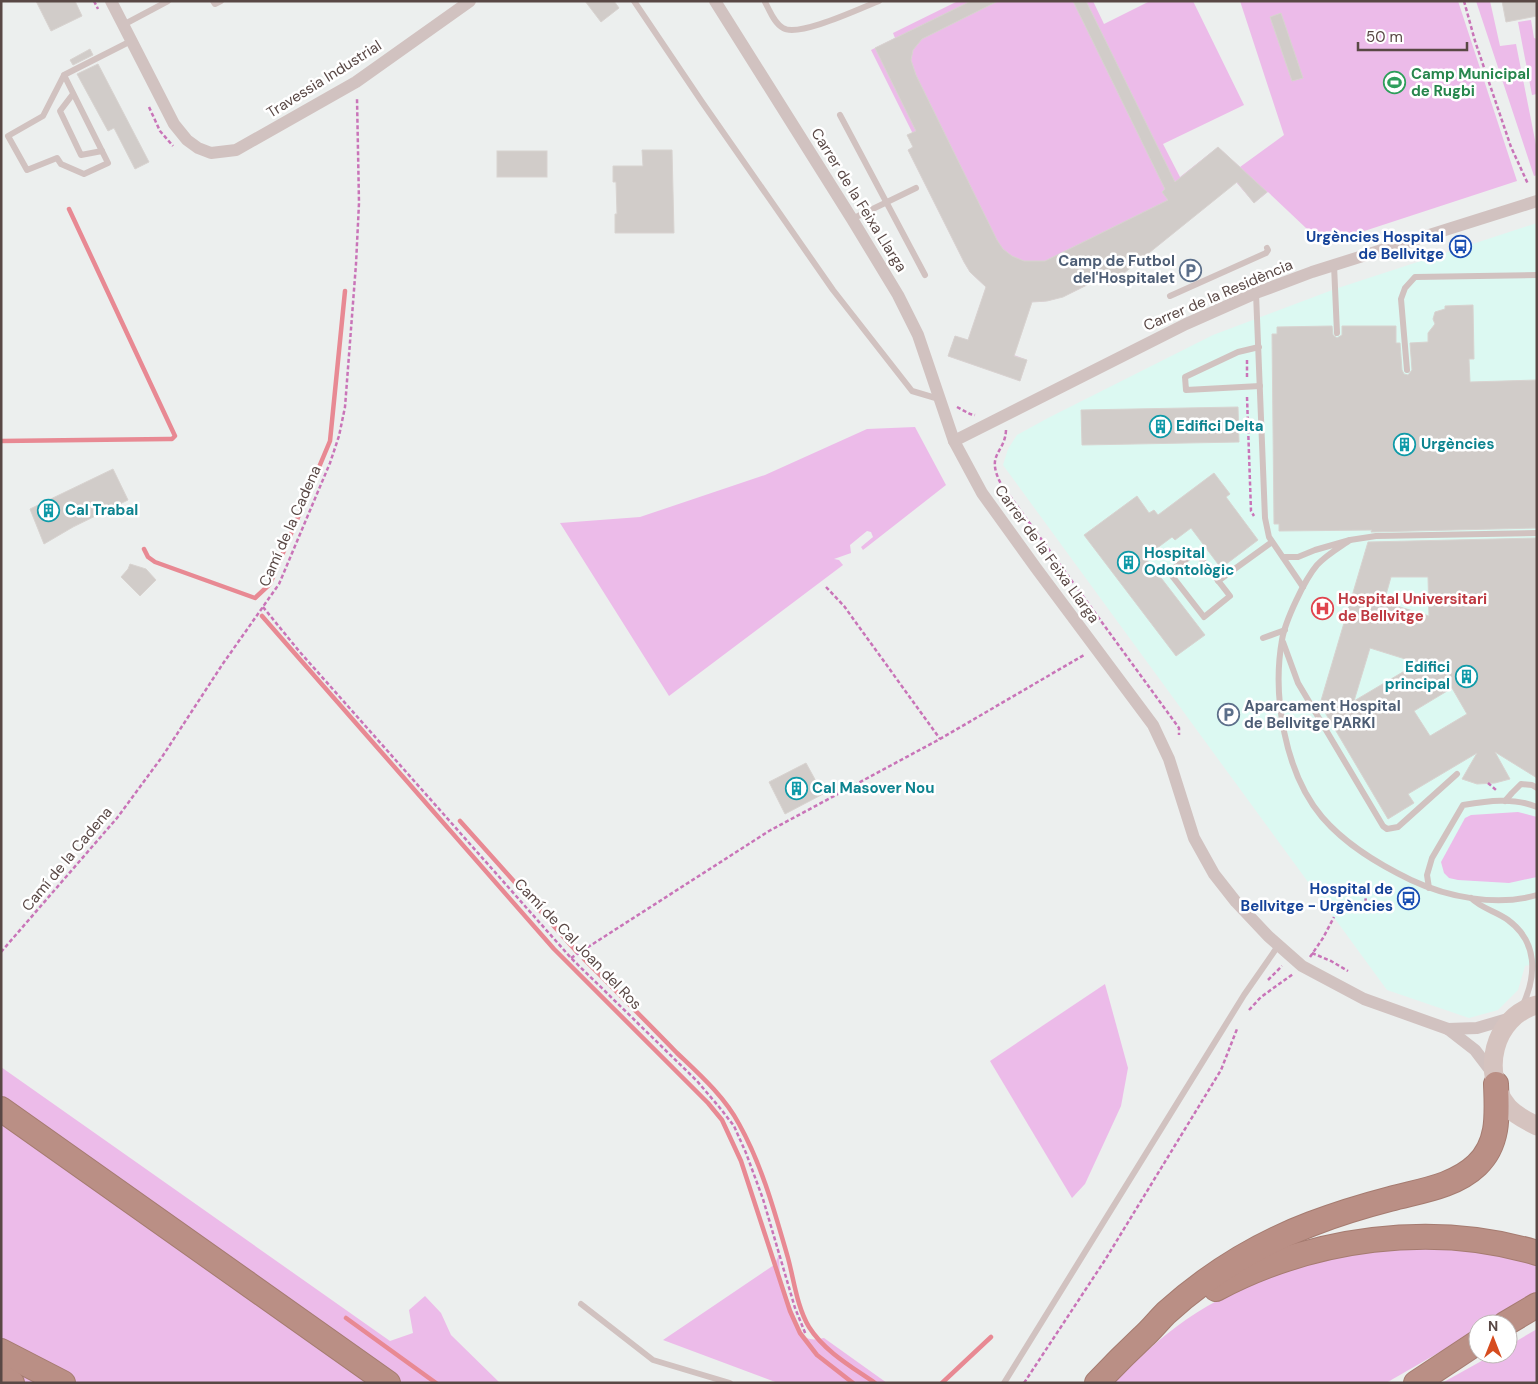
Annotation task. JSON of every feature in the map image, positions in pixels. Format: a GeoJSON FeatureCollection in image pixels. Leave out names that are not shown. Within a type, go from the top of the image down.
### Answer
{"type":"FeatureCollection","features":[{"type":"Feature","properties":{"kind":"highway"},"geometry":{"type":"LineString","coordinates":[[1097,1383],[1166,1313],[1209,1279],[1249,1253],[1290,1232],[1334,1215],[1442,1185],[1466,1175],[1479,1164],[1493,1141],[1497,1119],[1495,1079]]}},
{"type":"Feature","properties":{"kind":"highway"},"geometry":{"type":"LineString","coordinates":[[1,1109],[388,1383]]}},
{"type":"Feature","properties":{"kind":"highway"},"geometry":{"type":"LineString","coordinates":[[1,1121],[20,1130],[93,1175]]}},
{"type":"Feature","properties":{"kind":"highway"},"geometry":{"type":"LineString","coordinates":[[1144,1336],[1178,1311],[1229,1282],[1256,1270],[1313,1250],[1372,1241],[1433,1237],[1484,1242],[1537,1253]]}},
{"type":"Feature","properties":{"kind":"highway"},"geometry":{"type":"LineString","coordinates":[[1518,1317],[1537,1305]]}},
{"type":"Feature","properties":{"kind":"highway"},"geometry":{"type":"LineString","coordinates":[[1518,1330],[1537,1318]]}},
{"type":"Feature","properties":{"kind":"highway"},"geometry":{"type":"LineString","coordinates":[[1416,1383],[1468,1349]]}},
{"type":"Feature","properties":{"kind":"highway"},"geometry":{"type":"LineString","coordinates":[[1,1351],[63,1383]]}},
{"type":"Feature","properties":{"kind":"highway"},"geometry":{"type":"LineString","coordinates":[[1422,1383],[1468,1358]]}},
{"type":"Feature","properties":{"kind":"highway"},"geometry":{"type":"LineString","coordinates":[[1,1376],[12,1383]]}},
{"type":"Feature","properties":{"kind":"street"},"geometry":{"type":"LineString","coordinates":[[111,1],[131,41]]}},
{"type":"Feature","properties":{"kind":"street","name":"Travessia Industrial"},"geometry":{"type":"LineString","coordinates":[[131,41],[174,124],[187,140],[198,148],[211,153],[236,150],[356,82],[470,1]]}},
{"type":"Feature","properties":{"kind":"street","name":"Carrer de la Feixa Llarga"},"geometry":{"type":"LineString","coordinates":[[716,1],[852,219],[910,318],[918,335],[954,441],[982,493],[1144,712],[1161,740],[1169,759],[1188,820],[1203,856],[1214,874],[1240,907],[1278,946],[1302,966],[1355,995],[1448,1029],[1475,1050],[1495,1079]]}},
{"type":"Feature","properties":{"kind":"street","name":"Carrer de la Residència"},"geometry":{"type":"LineString","coordinates":[[954,441],[1186,324],[1256,293],[1334,265],[1537,201]]}},
{"type":"Feature","properties":{"kind":"street"},"geometry":{"type":"LineString","coordinates":[[1524,1011],[1505,1027],[1497,1041],[1493,1058],[1495,1079],[1508,1107],[1520,1117],[1537,1126]]}},
{"type":"Feature","properties":{"kind":"street","name":"Carrer de la Feixa Llarga"},"geometry":{"type":"LineString","coordinates":[[1448,1029],[1486,1027],[1524,1011]]}},
{"type":"Feature","properties":{"kind":"lane"},"geometry":{"type":"LineString","coordinates":[[123,25],[168,1]]}},
{"type":"Feature","properties":{"kind":"lane"},"geometry":{"type":"LineString","coordinates":[[213,1],[215,4],[221,1]]}},
{"type":"Feature","properties":{"kind":"lane"},"geometry":{"type":"LineString","coordinates":[[634,1],[833,290],[912,390],[939,398]]}},
{"type":"Feature","properties":{"kind":"lane"},"geometry":{"type":"LineString","coordinates":[[765,2],[772,17],[783,28],[791,30],[809,28],[879,1]]}},
{"type":"Feature","properties":{"kind":"lane"},"geometry":{"type":"LineString","coordinates":[[64,75],[108,163],[84,174],[60,164],[57,158],[26,170],[8,136],[43,116],[64,75],[131,41]]}},
{"type":"Feature","properties":{"kind":"lane"},"geometry":{"type":"LineString","coordinates":[[74,94],[60,112],[81,155],[102,151]]}},
{"type":"Feature","properties":{"kind":"lane"},"geometry":{"type":"LineString","coordinates":[[840,115],[925,275]]}},
{"type":"Feature","properties":{"kind":"lane"},"geometry":{"type":"LineString","coordinates":[[852,219],[916,188]]}},
{"type":"Feature","properties":{"kind":"lane"},"geometry":{"type":"LineString","coordinates":[[1170,296],[1266,253],[1267,248]]}},
{"type":"Feature","properties":{"kind":"lane"},"geometry":{"type":"LineString","coordinates":[[1334,265],[1337,333]]}},
{"type":"Feature","properties":{"kind":"lane"},"geometry":{"type":"LineString","coordinates":[[1407,370],[1401,299],[1405,288],[1415,277],[1537,275]]}},
{"type":"Feature","properties":{"kind":"lane"},"geometry":{"type":"LineString","coordinates":[[1256,293],[1265,518],[1269,537],[1303,587]]}},
{"type":"Feature","properties":{"kind":"lane"},"geometry":{"type":"LineString","coordinates":[[1259,347],[1238,352],[1186,377],[1186,390],[1260,386]]}},
{"type":"Feature","properties":{"kind":"lane"},"geometry":{"type":"LineString","coordinates":[[1283,557],[1298,557],[1350,540],[1376,536],[1537,533]]}},
{"type":"Feature","properties":{"kind":"lane"},"geometry":{"type":"LineString","coordinates":[[1350,540],[1317,564],[1303,587],[1282,639],[1280,666],[1281,711],[1292,763],[1304,789],[1321,816],[1345,840],[1386,868],[1429,888],[1471,898],[1505,900],[1537,896]]}},
{"type":"Feature","properties":{"kind":"lane"},"geometry":{"type":"LineString","coordinates":[[1218,581],[1272,542]]}},
{"type":"Feature","properties":{"kind":"lane"},"geometry":{"type":"LineString","coordinates":[[1196,552],[1218,581],[1230,596],[1204,617],[1169,572],[1196,552]]}},
{"type":"Feature","properties":{"kind":"lane"},"geometry":{"type":"LineString","coordinates":[[1263,638],[1285,630]]}},
{"type":"Feature","properties":{"kind":"lane"},"geometry":{"type":"LineString","coordinates":[[1282,639],[1298,683],[1383,826],[1387,829],[1398,827],[1457,774]]}},
{"type":"Feature","properties":{"kind":"lane"},"geometry":{"type":"LineString","coordinates":[[1505,801],[1521,784],[1532,784],[1537,788]]}},
{"type":"Feature","properties":{"kind":"lane"},"geometry":{"type":"LineString","coordinates":[[1429,888],[1427,875],[1432,858],[1463,805],[1505,801],[1524,803],[1537,807]]}},
{"type":"Feature","properties":{"kind":"lane"},"geometry":{"type":"LineString","coordinates":[[1471,898],[1478,905],[1508,919],[1518,928],[1527,941],[1532,954],[1534,970],[1524,1011]]}},
{"type":"Feature","properties":{"kind":"lane"},"geometry":{"type":"LineString","coordinates":[[1004,1383],[1244,995],[1278,946]]}},
{"type":"Feature","properties":{"kind":"lane"},"geometry":{"type":"LineString","coordinates":[[581,1304],[653,1360],[730,1383]]}},
{"type":"Feature","properties":{"kind":"path"},"geometry":{"type":"LineString","coordinates":[[94,1],[102,16]]}},
{"type":"Feature","properties":{"kind":"path"},"geometry":{"type":"LineString","coordinates":[[1464,1],[1475,41],[1511,147],[1528,184]]}},
{"type":"Feature","properties":{"kind":"path","name":"Camí de la Cadena"},"geometry":{"type":"LineString","coordinates":[[1,952],[117,818],[162,757],[222,665],[264,607],[279,584],[330,463],[345,408],[354,293],[359,203],[356,82]]}},
{"type":"Feature","properties":{"kind":"path"},"geometry":{"type":"LineString","coordinates":[[149,107],[166,140],[178,149]]}},
{"type":"Feature","properties":{"kind":"path","name":"Carrer de la Feixa Llarga"},"geometry":{"type":"LineString","coordinates":[[1006,431],[995,459],[995,472],[1001,484],[1179,728],[1178,735]]}},
{"type":"Feature","properties":{"kind":"path"},"geometry":{"type":"LineString","coordinates":[[826,587],[844,606],[940,739]]}},
{"type":"Feature","properties":{"kind":"path","name":"Camí de Cal Joan del Ros"},"geometry":{"type":"LineString","coordinates":[[264,607],[299,651],[571,958],[696,1081],[734,1126],[763,1199],[795,1308],[806,1335]]}},
{"type":"Feature","properties":{"kind":"path"},"geometry":{"type":"LineString","coordinates":[[571,958],[770,831],[940,739],[1096,648]]}},
{"type":"Feature","properties":{"kind":"path"},"geometry":{"type":"LineString","coordinates":[[1350,906],[1357,909],[1364,905],[1366,894]]}},
{"type":"Feature","properties":{"kind":"path"},"geometry":{"type":"LineString","coordinates":[[1334,917],[1323,938],[1312,953],[1331,961],[1348,972]]}},
{"type":"Feature","properties":{"kind":"path"},"geometry":{"type":"LineString","coordinates":[[1267,982],[1284,964]]}},
{"type":"Feature","properties":{"kind":"path"},"geometry":{"type":"LineString","coordinates":[[1245,1015],[1261,997],[1295,972]]}},
{"type":"Feature","properties":{"kind":"path"},"geometry":{"type":"LineString","coordinates":[[1261,989],[1261,997]]}},
{"type":"Feature","properties":{"kind":"path"},"geometry":{"type":"LineString","coordinates":[[1024,1383],[1104,1260],[1222,1070],[1237,1027]]}},
{"type":"Feature","properties":{"kind":"shaded area"},"geometry":{"type":"Polygon","coordinates":[[[958,1],[1093,1],[1104,24],[1150,1],[1193,1],[1244,105],[1163,144],[1180,177],[1218,147],[1240,167],[1284,135],[1240,1],[1458,1],[1517,181],[1343,238],[1344,240],[1325,246],[1268,192],[1254,203],[1236,182],[1108,286],[1103,277],[1060,297],[1042,302],[1032,302],[1014,355],[1027,360],[1020,381],[948,356],[955,336],[968,340],[986,287],[970,272],[964,262],[908,150],[913,147],[912,132],[871,50],[895,38],[893,33],[958,1]]]}},
{"type":"Feature","properties":{"kind":"shaded area"},"geometry":{"type":"Polygon","coordinates":[[[1476,1],[1490,1],[1500,46],[1516,44],[1537,150],[1537,175],[1534,176],[1476,1]]]}},
{"type":"Feature","properties":{"kind":"shaded area"},"geometry":{"type":"Polygon","coordinates":[[[1531,20],[1534,38],[1537,39],[1537,94],[1532,95],[1518,22],[1531,20]]]}},
{"type":"Feature","properties":{"kind":"shaded area","name":"Hospital Universitari de Bellvitge"},"geometry":{"type":"Polygon","coordinates":[[[1537,223],[1537,963],[1525,966],[1518,990],[1498,1010],[1469,1018],[1387,990],[1003,465],[1008,449],[1017,435],[1213,335],[1335,289],[1537,223]]]}},
{"type":"Feature","properties":{"kind":"shaded area"},"geometry":{"type":"Polygon","coordinates":[[[915,427],[946,485],[863,550],[861,547],[873,537],[871,532],[867,531],[850,545],[851,553],[834,559],[839,560],[843,565],[669,696],[560,523],[640,517],[765,475],[867,429],[915,427]]]}},
{"type":"Feature","properties":{"kind":"shaded area"},"geometry":{"type":"Polygon","coordinates":[[[1518,812],[1537,817],[1537,877],[1509,883],[1458,880],[1449,878],[1444,873],[1441,862],[1465,818],[1471,815],[1518,812]]]}},
{"type":"Feature","properties":{"kind":"shaded area"},"geometry":{"type":"Polygon","coordinates":[[[1105,984],[1128,1068],[1121,1106],[1085,1184],[1072,1198],[990,1061],[1105,984]]]}},
{"type":"Feature","properties":{"kind":"shaded area"},"geometry":{"type":"Polygon","coordinates":[[[1,1067],[390,1341],[413,1333],[409,1310],[425,1296],[441,1313],[451,1335],[500,1383],[1,1383],[1,1067]]]}},
{"type":"Feature","properties":{"kind":"shaded area"},"geometry":{"type":"Polygon","coordinates":[[[1401,1248],[1453,1249],[1515,1258],[1517,1261],[1520,1259],[1537,1264],[1537,1294],[1504,1314],[1468,1314],[1468,1336],[1386,1383],[1112,1383],[1177,1326],[1211,1304],[1236,1291],[1263,1279],[1317,1262],[1373,1251],[1401,1248]]]}},
{"type":"Feature","properties":{"kind":"shaded area"},"geometry":{"type":"Polygon","coordinates":[[[779,1255],[780,1278],[801,1333],[811,1339],[824,1338],[887,1383],[778,1383],[663,1340],[774,1265],[779,1255]]]}},
{"type":"Feature","properties":{"kind":"shaded area"},"geometry":{"type":"Polygon","coordinates":[[[1537,1329],[1537,1383],[1442,1383],[1476,1364],[1518,1364],[1518,1340],[1537,1329]]]}},
{"type":"Feature","properties":{"kind":"building"},"geometry":{"type":"Polygon","coordinates":[[[36,1],[75,1],[82,16],[51,31],[36,1]]]}},
{"type":"Feature","properties":{"kind":"building"},"geometry":{"type":"Polygon","coordinates":[[[585,1],[614,1],[619,8],[601,22],[585,1]]]}},
{"type":"Feature","properties":{"kind":"building"},"geometry":{"type":"Polygon","coordinates":[[[971,1],[998,1],[922,39],[913,50],[911,60],[916,75],[997,240],[1003,249],[1012,256],[1024,261],[1045,261],[1168,200],[1162,192],[1165,189],[1073,1],[1086,1],[1175,182],[1218,147],[1267,192],[1254,203],[1237,182],[1108,286],[1103,277],[1063,297],[1032,302],[1014,356],[1027,360],[1020,381],[948,356],[955,336],[968,340],[986,287],[970,272],[964,262],[908,150],[913,147],[907,135],[916,131],[875,48],[971,1]]]}},
{"type":"Feature","properties":{"kind":"building"},"geometry":{"type":"Polygon","coordinates":[[[1502,1],[1537,1],[1537,16],[1506,22],[1502,1]]]}},
{"type":"Feature","properties":{"kind":"building"},"geometry":{"type":"Polygon","coordinates":[[[1281,13],[1303,78],[1292,81],[1270,17],[1281,13]]]}},
{"type":"Feature","properties":{"kind":"building"},"geometry":{"type":"Polygon","coordinates":[[[90,49],[93,55],[73,65],[70,60],[90,49]]]}},
{"type":"Feature","properties":{"kind":"building"},"geometry":{"type":"Polygon","coordinates":[[[98,64],[149,162],[135,169],[114,128],[108,131],[77,74],[98,64]]]}},
{"type":"Feature","properties":{"kind":"building"},"geometry":{"type":"Polygon","coordinates":[[[642,150],[672,150],[674,233],[615,233],[615,214],[617,214],[616,182],[613,182],[613,166],[643,166],[642,150]]]}},
{"type":"Feature","properties":{"kind":"building"},"geometry":{"type":"Polygon","coordinates":[[[497,151],[547,151],[547,177],[497,177],[497,151]]]}},
{"type":"Feature","properties":{"kind":"building","name":"Urgències"},"geometry":{"type":"Polygon","coordinates":[[[1473,305],[1474,359],[1469,359],[1470,382],[1537,380],[1537,528],[1371,532],[1372,530],[1279,531],[1279,524],[1274,524],[1272,334],[1277,334],[1277,327],[1332,326],[1333,335],[1337,338],[1342,335],[1342,326],[1396,326],[1396,343],[1400,343],[1402,370],[1404,374],[1408,375],[1412,370],[1410,343],[1428,342],[1428,333],[1435,324],[1433,319],[1435,312],[1445,309],[1445,306],[1473,305]]]}},
{"type":"Feature","properties":{"kind":"building","name":"Edifici Delta"},"geometry":{"type":"Polygon","coordinates":[[[1238,407],[1239,442],[1082,445],[1081,410],[1238,407]]]}},
{"type":"Feature","properties":{"kind":"building","name":"Cal Trabal"},"geometry":{"type":"Polygon","coordinates":[[[113,469],[128,500],[73,527],[44,544],[30,509],[113,469]]]}},
{"type":"Feature","properties":{"kind":"building","name":"Hospital Odontològic"},"geometry":{"type":"Polygon","coordinates":[[[1214,473],[1230,494],[1226,497],[1258,540],[1221,568],[1191,528],[1175,540],[1172,537],[1145,557],[1205,635],[1176,656],[1084,535],[1137,496],[1149,513],[1154,510],[1158,515],[1214,473]]]}},
{"type":"Feature","properties":{"kind":"building","name":"Edifici principal"},"geometry":{"type":"Polygon","coordinates":[[[1537,538],[1537,778],[1495,752],[1510,779],[1495,783],[1477,784],[1462,779],[1477,753],[1408,794],[1414,803],[1388,819],[1320,704],[1368,542],[1537,538]],[[1391,577],[1384,602],[1429,616],[1428,577],[1391,577]],[[1370,648],[1354,701],[1418,663],[1370,648]],[[1452,688],[1414,711],[1430,736],[1467,714],[1452,688]]]}},
{"type":"Feature","properties":{"kind":"building"},"geometry":{"type":"Polygon","coordinates":[[[130,564],[146,569],[156,580],[140,596],[121,577],[130,564]]]}},
{"type":"Feature","properties":{"kind":"building","name":"Cal Masover Nou"},"geometry":{"type":"Polygon","coordinates":[[[806,763],[823,794],[785,814],[769,782],[806,763]]]}},
{"type":"Feature","properties":{"kind":"waterway"},"geometry":{"type":"LineString","coordinates":[[1,441],[172,439],[175,436],[69,209]]}},
{"type":"Feature","properties":{"kind":"waterway"},"geometry":{"type":"LineString","coordinates":[[144,549],[148,557],[155,562],[255,598],[270,584],[330,441],[345,291]]}},
{"type":"Feature","properties":{"kind":"waterway"},"geometry":{"type":"LineString","coordinates":[[262,616],[554,949],[708,1103],[722,1120],[741,1161],[790,1311],[800,1333],[817,1355],[853,1383]]}},
{"type":"Feature","properties":{"kind":"waterway"},"geometry":{"type":"LineString","coordinates":[[460,821],[577,952]]}},
{"type":"Feature","properties":{"kind":"waterway"},"geometry":{"type":"LineString","coordinates":[[584,959],[711,1086],[733,1114],[755,1156],[778,1224],[799,1302],[809,1327],[830,1351],[875,1383]]}},
{"type":"Feature","properties":{"kind":"waterway"},"geometry":{"type":"LineString","coordinates":[[346,1318],[436,1383]]}},
{"type":"Feature","properties":{"kind":"waterway"},"geometry":{"type":"LineString","coordinates":[[942,1383],[991,1337]]}},
{"type":"Feature","properties":{"kind":"place","name":"Camp Municipal de Rugbi"},"geometry":{"type":"Point","coordinates":[1395,83]}},
{"type":"Feature","properties":{"kind":"place","name":"Urgències Hospital de Bellvitge"},"geometry":{"type":"Point","coordinates":[1460,246]}},
{"type":"Feature","properties":{"kind":"place","name":"Camp de Futbol del'Hospitalet"},"geometry":{"type":"Point","coordinates":[1191,270]}},
{"type":"Feature","properties":{"kind":"place","name":"Edifici Delta"},"geometry":{"type":"Point","coordinates":[1160,426]}},
{"type":"Feature","properties":{"kind":"place","name":"Urgències"},"geometry":{"type":"Point","coordinates":[1405,444]}},
{"type":"Feature","properties":{"kind":"place","name":"Cal Trabal"},"geometry":{"type":"Point","coordinates":[49,510]}},
{"type":"Feature","properties":{"kind":"place","name":"Hospital Odontològic"},"geometry":{"type":"Point","coordinates":[1128,562]}},
{"type":"Feature","properties":{"kind":"place","name":"Hospital Universitari de Bellvitge"},"geometry":{"type":"Point","coordinates":[1322,608]}},
{"type":"Feature","properties":{"kind":"place","name":"Edifici principal"},"geometry":{"type":"Point","coordinates":[1466,676]}},
{"type":"Feature","properties":{"kind":"place","name":"Aparcament Hospital de Bellvitge PARKI"},"geometry":{"type":"Point","coordinates":[1228,715]}},
{"type":"Feature","properties":{"kind":"place","name":"Cal Masover Nou"},"geometry":{"type":"Point","coordinates":[796,788]}},
{"type":"Feature","properties":{"kind":"place","name":"Hospital de Bellvitge - Urgències"},"geometry":{"type":"Point","coordinates":[1409,898]}}]}
